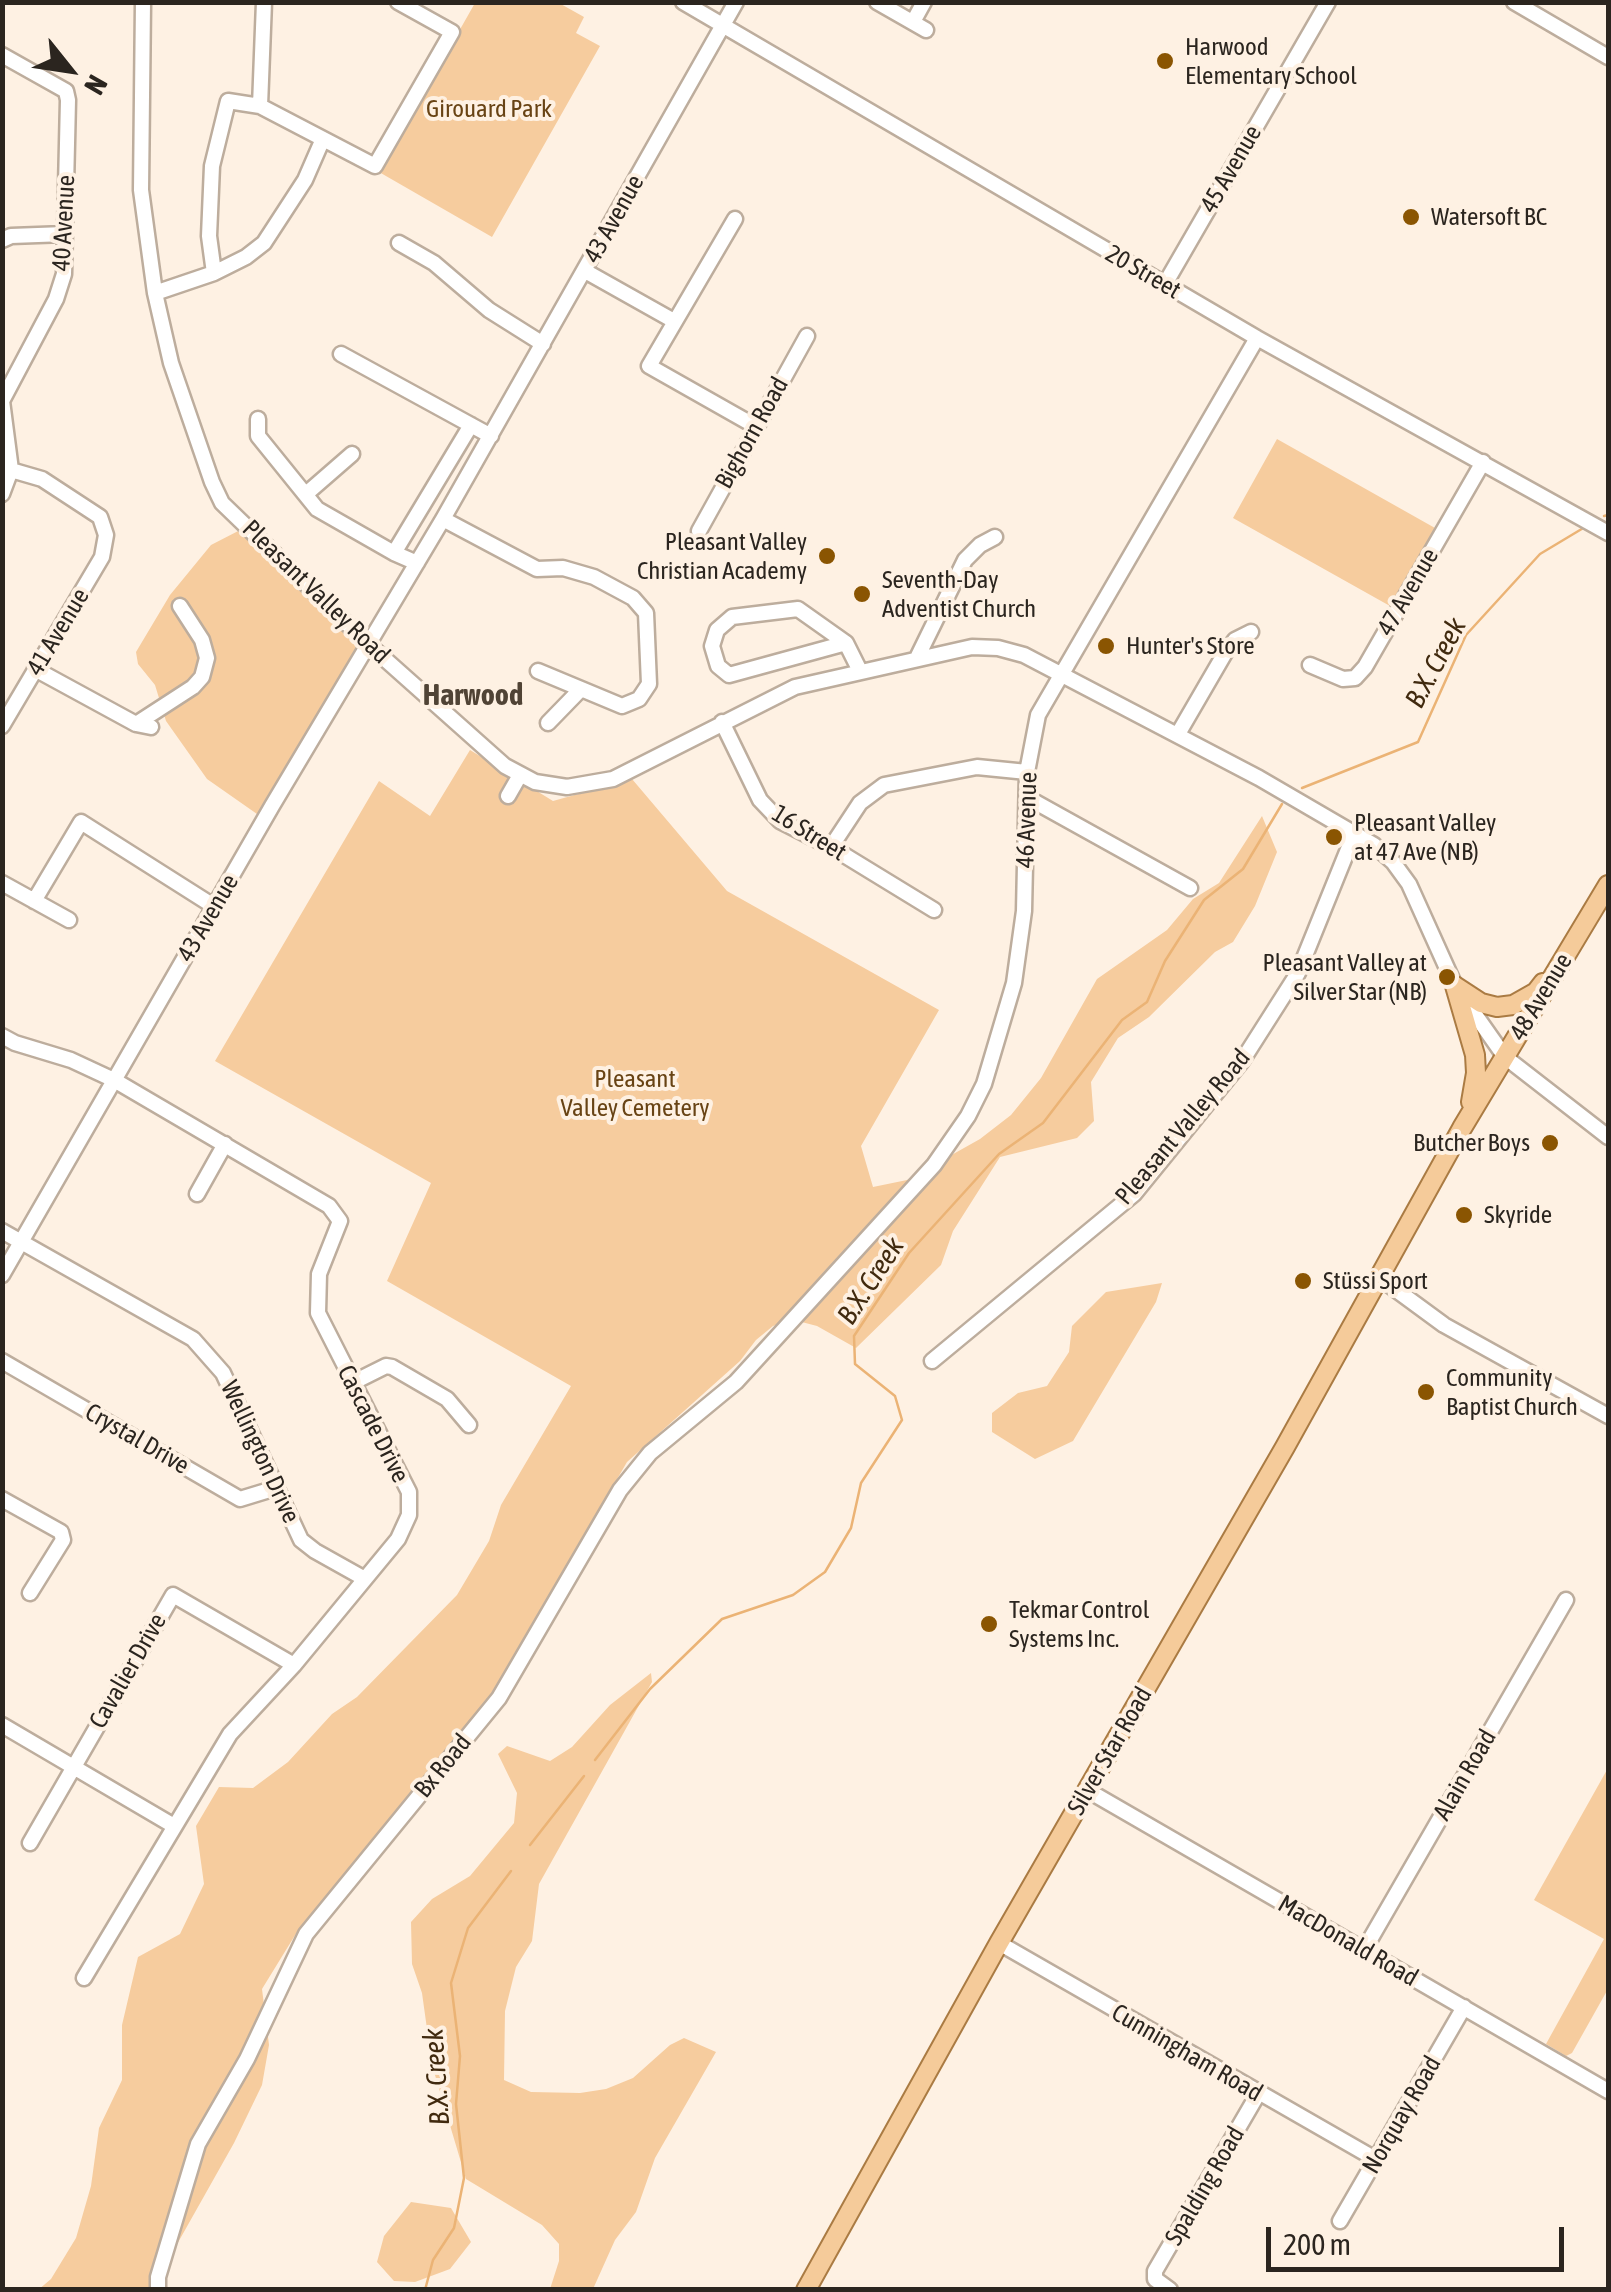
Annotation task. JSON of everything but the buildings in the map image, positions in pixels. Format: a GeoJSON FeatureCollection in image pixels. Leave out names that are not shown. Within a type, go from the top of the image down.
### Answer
{"type":"FeatureCollection","features":[{"type":"Feature","properties":{"kind":"main road","name":"48 Avenue"},"geometry":{"type":"LineString","coordinates":[[1505,1057],[1608,886]]}},
{"type":"Feature","properties":{"kind":"main road"},"geometry":{"type":"LineString","coordinates":[[1455,986],[1480,1003],[1513,1005],[1536,992],[1568,951]]}},
{"type":"Feature","properties":{"kind":"main road"},"geometry":{"type":"LineString","coordinates":[[1455,986],[1468,1024],[1476,1073],[1462,1128]]}},
{"type":"Feature","properties":{"kind":"main road","name":"Silver Star Road"},"geometry":{"type":"LineString","coordinates":[[806,2290],[999,1943],[1505,1057]]}},
{"type":"Feature","properties":{"kind":"street","name":"Pleasant Valley Road"},"geometry":{"type":"LineString","coordinates":[[143,2],[142,190],[156,293],[170,363],[212,482],[222,503],[368,644],[505,766],[535,782],[567,787],[613,779],[795,687],[972,647],[998,648],[1024,656],[1178,734],[1355,832],[1393,862],[1408,884],[1455,986],[1505,1057],[1608,1137]]}},
{"type":"Feature","properties":{"kind":"street"},"geometry":{"type":"LineString","coordinates":[[260,106],[264,2]]}},
{"type":"Feature","properties":{"kind":"street"},"geometry":{"type":"LineString","coordinates":[[214,274],[209,236],[212,166],[228,101],[260,106],[374,166],[452,32],[398,2]]}},
{"type":"Feature","properties":{"kind":"street","name":"20 Street"},"geometry":{"type":"LineString","coordinates":[[683,2],[1164,284],[1608,534]]}},
{"type":"Feature","properties":{"kind":"street","name":"43 Avenue"},"geometry":{"type":"LineString","coordinates":[[2,1275],[491,436],[736,2]]}},
{"type":"Feature","properties":{"kind":"street"},"geometry":{"type":"LineString","coordinates":[[877,2],[919,26],[924,2]]}},
{"type":"Feature","properties":{"kind":"street","name":"45 Avenue"},"geometry":{"type":"LineString","coordinates":[[1164,284],[1328,2]]}},
{"type":"Feature","properties":{"kind":"street"},"geometry":{"type":"LineString","coordinates":[[1514,2],[1608,57]]}},
{"type":"Feature","properties":{"kind":"street","name":"40 Avenue"},"geometry":{"type":"LineString","coordinates":[[2,55],[66,91],[64,274],[56,299],[2,401],[10,470],[2,494]]}},
{"type":"Feature","properties":{"kind":"street"},"geometry":{"type":"LineString","coordinates":[[156,293],[214,274],[246,258],[264,243],[305,180],[322,141]]}},
{"type":"Feature","properties":{"kind":"street"},"geometry":{"type":"LineString","coordinates":[[735,218],[649,366],[755,426]]}},
{"type":"Feature","properties":{"kind":"street"},"geometry":{"type":"LineString","coordinates":[[2,240],[11,236],[65,234]]}},
{"type":"Feature","properties":{"kind":"street"},"geometry":{"type":"LineString","coordinates":[[399,243],[434,262],[489,310],[544,344]]}},
{"type":"Feature","properties":{"kind":"street"},"geometry":{"type":"LineString","coordinates":[[585,271],[674,322]]}},
{"type":"Feature","properties":{"kind":"street","name":"Bighorn Road"},"geometry":{"type":"LineString","coordinates":[[699,531],[807,336]]}},
{"type":"Feature","properties":{"kind":"street","name":"46 Avenue"},"geometry":{"type":"LineString","coordinates":[[815,1296],[934,1165],[968,1116],[984,1084],[1014,983],[1024,911],[1027,772],[1038,715],[1258,338]]}},
{"type":"Feature","properties":{"kind":"street"},"geometry":{"type":"LineString","coordinates":[[342,354],[491,436]]}},
{"type":"Feature","properties":{"kind":"street"},"geometry":{"type":"LineString","coordinates":[[258,419],[258,436],[317,508],[417,563]]}},
{"type":"Feature","properties":{"kind":"street"},"geometry":{"type":"LineString","coordinates":[[394,553],[471,425]]}},
{"type":"Feature","properties":{"kind":"street"},"geometry":{"type":"LineString","coordinates":[[306,494],[352,454]]}},
{"type":"Feature","properties":{"kind":"street","name":"47 Avenue"},"geometry":{"type":"LineString","coordinates":[[1310,664],[1343,679],[1355,678],[1365,667],[1483,462]]}},
{"type":"Feature","properties":{"kind":"street","name":"41 Avenue"},"geometry":{"type":"LineString","coordinates":[[2,726],[102,557],[106,535],[100,517],[42,479],[10,470]]}},
{"type":"Feature","properties":{"kind":"street"},"geometry":{"type":"LineString","coordinates":[[443,519],[536,569],[564,568],[594,577],[633,598],[646,613],[649,684],[639,699],[622,706],[538,671]]}},
{"type":"Feature","properties":{"kind":"street"},"geometry":{"type":"LineString","coordinates":[[917,658],[965,560],[980,544],[995,538]]}},
{"type":"Feature","properties":{"kind":"street"},"geometry":{"type":"LineString","coordinates":[[36,669],[144,726],[202,677],[207,658],[202,640],[180,606]]}},
{"type":"Feature","properties":{"kind":"street"},"geometry":{"type":"LineString","coordinates":[[846,643],[729,675],[718,666],[712,646],[717,630],[732,618],[798,609],[846,643],[860,671]]}},
{"type":"Feature","properties":{"kind":"street"},"geometry":{"type":"LineString","coordinates":[[1178,734],[1225,653],[1235,640],[1251,632]]}},
{"type":"Feature","properties":{"kind":"street"},"geometry":{"type":"LineString","coordinates":[[548,722],[581,688]]}},
{"type":"Feature","properties":{"kind":"street","name":"16 Street"},"geometry":{"type":"LineString","coordinates":[[722,722],[760,800],[780,821],[831,847],[934,910]]}},
{"type":"Feature","properties":{"kind":"street"},"geometry":{"type":"LineString","coordinates":[[831,847],[860,803],[884,784],[977,767],[1027,772]]}},
{"type":"Feature","properties":{"kind":"street"},"geometry":{"type":"LineString","coordinates":[[508,796],[520,775]]}},
{"type":"Feature","properties":{"kind":"street"},"geometry":{"type":"LineString","coordinates":[[1028,798],[1190,888]]}},
{"type":"Feature","properties":{"kind":"street"},"geometry":{"type":"LineString","coordinates":[[34,901],[81,822],[214,907]]}},
{"type":"Feature","properties":{"kind":"street","name":"Pleasant Valley Road"},"geometry":{"type":"LineString","coordinates":[[932,1361],[1134,1194],[1242,1062],[1298,973],[1355,832]]}},
{"type":"Feature","properties":{"kind":"street"},"geometry":{"type":"LineString","coordinates":[[2,883],[69,920]]}},
{"type":"Feature","properties":{"kind":"street","name":"Cascade Drive"},"geometry":{"type":"LineString","coordinates":[[2,1036],[114,1080],[329,1206],[340,1221],[319,1274],[318,1313],[409,1492],[409,1515],[398,1539],[294,1665],[230,1734],[84,1978]]}},
{"type":"Feature","properties":{"kind":"street"},"geometry":{"type":"LineString","coordinates":[[197,1194],[225,1144]]}},
{"type":"Feature","properties":{"kind":"street","name":"Wellington Drive"},"geometry":{"type":"LineString","coordinates":[[2,1231],[194,1339],[223,1373],[302,1540],[314,1551],[365,1578]]}},
{"type":"Feature","properties":{"kind":"street"},"geometry":{"type":"LineString","coordinates":[[1380,1278],[1444,1325],[1608,1416]]}},
{"type":"Feature","properties":{"kind":"street","name":"Bx Road"},"geometry":{"type":"LineString","coordinates":[[158,2290],[158,2277],[198,2144],[247,2059],[306,1934],[499,1698],[620,1490],[650,1454],[736,1382],[815,1296]]}},
{"type":"Feature","properties":{"kind":"street","name":"Crystal Drive"},"geometry":{"type":"LineString","coordinates":[[2,1361],[240,1498],[276,1488]]}},
{"type":"Feature","properties":{"kind":"street"},"geometry":{"type":"LineString","coordinates":[[352,1383],[386,1366],[392,1367],[447,1399],[469,1425]]}},
{"type":"Feature","properties":{"kind":"street"},"geometry":{"type":"LineString","coordinates":[[2,1499],[60,1532],[63,1540],[30,1593]]}},
{"type":"Feature","properties":{"kind":"street","name":"Cavalier Drive"},"geometry":{"type":"LineString","coordinates":[[72,1766],[173,1594],[294,1665]]}},
{"type":"Feature","properties":{"kind":"street","name":"Alain Road"},"geometry":{"type":"LineString","coordinates":[[1364,1950],[1566,1600]]}},
{"type":"Feature","properties":{"kind":"street"},"geometry":{"type":"LineString","coordinates":[[2,1725],[174,1826]]}},
{"type":"Feature","properties":{"kind":"street"},"geometry":{"type":"LineString","coordinates":[[30,1844],[72,1766]]}},
{"type":"Feature","properties":{"kind":"street","name":"MacDonald Road"},"geometry":{"type":"LineString","coordinates":[[1086,1790],[1608,2090]]}},
{"type":"Feature","properties":{"kind":"street","name":"Cunningham Road"},"geometry":{"type":"LineString","coordinates":[[999,1943],[1377,2160]]}},
{"type":"Feature","properties":{"kind":"street","name":"Norquay Road"},"geometry":{"type":"LineString","coordinates":[[1340,2221],[1464,2008]]}},
{"type":"Feature","properties":{"kind":"street","name":"Spalding Road"},"geometry":{"type":"LineString","coordinates":[[1170,2290],[1154,2279],[1155,2271],[1258,2094]]}},
{"type":"Feature","properties":{"kind":"green space","name":"Girouard Park"},"geometry":{"type":"Polygon","coordinates":[[[475,3],[559,3],[584,17],[576,33],[600,46],[492,237],[379,172],[475,3]]]}},
{"type":"Feature","properties":{"kind":"green space"},"geometry":{"type":"Polygon","coordinates":[[[1277,439],[1435,528],[1390,606],[1233,518],[1277,439]]]}},
{"type":"Feature","properties":{"kind":"green space"},"geometry":{"type":"Polygon","coordinates":[[[244,528],[366,637],[267,821],[207,779],[166,721],[155,685],[138,664],[136,652],[170,595],[211,545],[244,528]]]}},
{"type":"Feature","properties":{"kind":"green space","name":"Pleasant Valley Cemetery"},"geometry":{"type":"Polygon","coordinates":[[[470,750],[553,801],[632,779],[727,891],[939,1010],[861,1146],[873,1187],[907,1180],[980,1139],[1011,1115],[1041,1078],[1097,979],[1167,930],[1193,899],[1219,883],[1262,816],[1277,852],[1255,906],[1233,942],[1215,952],[1149,1017],[1118,1038],[1091,1082],[1094,1121],[1077,1138],[1000,1157],[953,1231],[941,1265],[856,1348],[817,1326],[794,1320],[773,1326],[740,1361],[627,1462],[493,1693],[297,1932],[262,1989],[269,2045],[262,2085],[167,2262],[165,2289],[38,2290],[51,2279],[76,2238],[91,2186],[99,2128],[122,2080],[122,2025],[138,1957],[180,1934],[204,1884],[196,1826],[219,1787],[253,1788],[288,1762],[332,1714],[357,1697],[457,1595],[489,1541],[501,1505],[571,1386],[387,1281],[431,1183],[215,1061],[379,781],[430,816],[470,750]]]}},
{"type":"Feature","properties":{"kind":"green space"},"geometry":{"type":"Polygon","coordinates":[[[1162,1283],[1156,1302],[1073,1441],[1035,1459],[992,1432],[992,1413],[1018,1393],[1047,1386],[1069,1352],[1072,1326],[1106,1292],[1162,1283]]]}},
{"type":"Feature","properties":{"kind":"green space"},"geometry":{"type":"Polygon","coordinates":[[[651,1673],[652,1682],[539,1884],[532,1941],[516,1967],[505,2011],[504,2080],[531,2092],[580,2093],[606,2089],[633,2078],[670,2045],[684,2038],[716,2052],[655,2158],[636,2212],[615,2240],[593,2289],[550,2289],[559,2261],[559,2244],[542,2225],[466,2179],[432,2065],[422,1993],[412,1964],[411,1922],[432,1899],[470,1876],[514,1823],[517,1793],[498,1754],[507,1746],[550,1761],[572,1747],[610,1705],[651,1673]]]}},
{"type":"Feature","properties":{"kind":"green space"},"geometry":{"type":"Polygon","coordinates":[[[1608,1768],[1608,1989],[1572,2053],[1566,2056],[1546,2044],[1604,1939],[1534,1900],[1608,1768]]]}},
{"type":"Feature","properties":{"kind":"green space"},"geometry":{"type":"Polygon","coordinates":[[[411,2202],[451,2208],[471,2242],[450,2269],[415,2282],[394,2281],[377,2262],[384,2236],[411,2202]]]}},
{"type":"Feature","properties":{"kind":"waterway","name":"B.X. Creek"},"geometry":{"type":"LineString","coordinates":[[1604,516],[1608,515]]}},
{"type":"Feature","properties":{"kind":"waterway","name":"B.X. Creek"},"geometry":{"type":"LineString","coordinates":[[1302,788],[1418,742],[1466,635],[1540,554],[1585,527]]}},
{"type":"Feature","properties":{"kind":"waterway","name":"B.X. Creek"},"geometry":{"type":"LineString","coordinates":[[595,1760],[650,1689],[722,1619],[793,1595],[825,1572],[851,1528],[861,1483],[902,1420],[895,1396],[855,1364],[854,1336],[909,1253],[999,1154],[1043,1123],[1122,1020],[1147,1002],[1165,961],[1204,900],[1243,869],[1282,804]]}},
{"type":"Feature","properties":{"kind":"waterway","name":"B.X. Creek"},"geometry":{"type":"LineString","coordinates":[[530,1845],[584,1776]]}},
{"type":"Feature","properties":{"kind":"waterway","name":"B.X. Creek"},"geometry":{"type":"LineString","coordinates":[[425,2290],[433,2260],[454,2228],[464,2178],[456,2104],[460,2056],[451,1983],[468,1928],[511,1871]]}},
{"type":"Feature","properties":{"kind":"place","name":"Harwood Elementary School"},"geometry":{"type":"Point","coordinates":[1165,61]}},
{"type":"Feature","properties":{"kind":"place","name":"Watersoft BC"},"geometry":{"type":"Point","coordinates":[1411,217]}},
{"type":"Feature","properties":{"kind":"place","name":"Pleasant Valley Christian Academy"},"geometry":{"type":"Point","coordinates":[827,556]}},
{"type":"Feature","properties":{"kind":"place","name":"Seventh-Day Adventist Church"},"geometry":{"type":"Point","coordinates":[862,594]}},
{"type":"Feature","properties":{"kind":"place","name":"Hunter's Store"},"geometry":{"type":"Point","coordinates":[1106,646]}},
{"type":"Feature","properties":{"kind":"place","name":"Pleasant Valley at 47 Ave (NB)"},"geometry":{"type":"Point","coordinates":[1334,837]}},
{"type":"Feature","properties":{"kind":"place","name":"Pleasant Valley at Silver Star (NB)"},"geometry":{"type":"Point","coordinates":[1447,977]}},
{"type":"Feature","properties":{"kind":"place","name":"Butcher Boys"},"geometry":{"type":"Point","coordinates":[1550,1143]}},
{"type":"Feature","properties":{"kind":"place","name":"Skyride"},"geometry":{"type":"Point","coordinates":[1464,1215]}},
{"type":"Feature","properties":{"kind":"place","name":"Stüssi Sport"},"geometry":{"type":"Point","coordinates":[1303,1281]}},
{"type":"Feature","properties":{"kind":"place","name":"Community Baptist Church"},"geometry":{"type":"Point","coordinates":[1426,1392]}},
{"type":"Feature","properties":{"kind":"place","name":"Tekmar Control Systems Inc."},"geometry":{"type":"Point","coordinates":[989,1624]}},
{"type":"Feature","properties":{"kind":"district","name":"Harwood"},"geometry":{"type":"Point","coordinates":[473,696]}}]}
